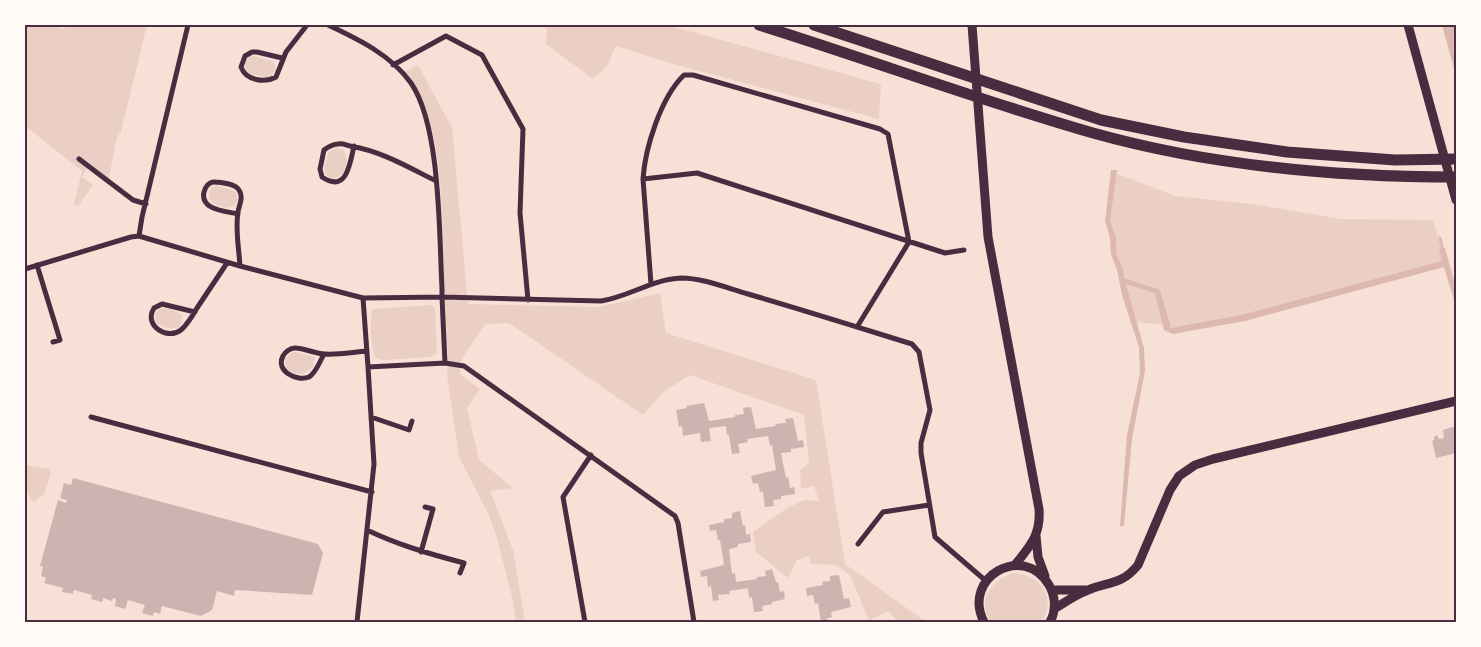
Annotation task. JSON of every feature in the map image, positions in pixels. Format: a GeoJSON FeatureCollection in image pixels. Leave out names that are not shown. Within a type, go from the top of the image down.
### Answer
{"type":"FeatureCollection","features":[{"type":"Feature","properties":{"kind":"highway"},"geometry":{"type":"LineString","coordinates":[[759,25],[956,90],[1095,133],[1182,153],[1284,169],[1394,177],[1456,177]]}},
{"type":"Feature","properties":{"kind":"highway"},"geometry":{"type":"LineString","coordinates":[[814,25],[1101,120],[1184,138],[1287,152],[1395,160],[1456,159]]}},
{"type":"Feature","properties":{"kind":"street"},"geometry":{"type":"LineString","coordinates":[[139,236],[188,25]]}},
{"type":"Feature","properties":{"kind":"street"},"geometry":{"type":"LineString","coordinates":[[282,58],[252,52],[245,56],[241,68],[245,75],[250,78],[266,81],[276,77],[282,58],[307,25]]}},
{"type":"Feature","properties":{"kind":"street"},"geometry":{"type":"LineString","coordinates":[[328,25],[369,45],[393,65],[411,83],[422,106],[430,137],[436,181],[444,362]]}},
{"type":"Feature","properties":{"kind":"street"},"geometry":{"type":"LineString","coordinates":[[972,25],[988,237],[1037,492],[1040,518],[1036,536],[1038,557],[1052,590],[1054,609],[1050,622]]}},
{"type":"Feature","properties":{"kind":"street"},"geometry":{"type":"LineString","coordinates":[[1408,25],[1455,197]]}},
{"type":"Feature","properties":{"kind":"street"},"geometry":{"type":"LineString","coordinates":[[393,65],[446,36],[482,55],[523,129],[520,213],[528,300]]}},
{"type":"Feature","properties":{"kind":"street"},"geometry":{"type":"LineString","coordinates":[[651,284],[643,180],[644,164],[660,112],[675,83],[684,75],[693,74],[880,129],[888,134],[909,242],[857,327]]}},
{"type":"Feature","properties":{"kind":"street"},"geometry":{"type":"LineString","coordinates":[[354,146],[347,173],[343,179],[335,182],[328,181],[322,177],[320,169],[324,150],[338,144],[354,146],[382,154],[436,181]]}},
{"type":"Feature","properties":{"kind":"street"},"geometry":{"type":"LineString","coordinates":[[79,159],[132,200],[146,204]]}},
{"type":"Feature","properties":{"kind":"street"},"geometry":{"type":"LineString","coordinates":[[643,180],[697,173],[909,242],[945,252],[964,250]]}},
{"type":"Feature","properties":{"kind":"street"},"geometry":{"type":"LineString","coordinates":[[238,214],[210,208],[204,198],[204,191],[208,184],[213,182],[236,186],[240,191],[242,197],[238,214],[240,266]]}},
{"type":"Feature","properties":{"kind":"street"},"geometry":{"type":"LineString","coordinates":[[25,268],[139,236],[228,263],[364,298],[442,297],[601,301],[613,299],[651,284],[681,278],[699,280],[912,344],[919,352],[930,410],[921,443],[921,453],[935,537],[986,581]]}},
{"type":"Feature","properties":{"kind":"street"},"geometry":{"type":"LineString","coordinates":[[195,312],[162,304],[154,308],[150,317],[152,323],[160,330],[174,333],[179,332],[195,312],[228,263]]}},
{"type":"Feature","properties":{"kind":"street"},"geometry":{"type":"LineString","coordinates":[[37,265],[60,340],[53,342]]}},
{"type":"Feature","properties":{"kind":"street"},"geometry":{"type":"LineString","coordinates":[[357,622],[374,464],[364,298]]}},
{"type":"Feature","properties":{"kind":"street"},"geometry":{"type":"LineString","coordinates":[[324,354],[309,377],[303,378],[283,370],[282,356],[287,350],[293,348],[324,354],[367,351]]}},
{"type":"Feature","properties":{"kind":"street"},"geometry":{"type":"LineString","coordinates":[[368,367],[444,362],[464,366],[675,516],[678,523],[694,622]]}},
{"type":"Feature","properties":{"kind":"street"},"geometry":{"type":"LineString","coordinates":[[1052,590],[1086,590],[1113,583],[1130,575],[1138,565],[1170,490],[1179,476],[1195,465],[1213,459],[1454,402]]}},
{"type":"Feature","properties":{"kind":"street"},"geometry":{"type":"LineString","coordinates":[[91,416],[372,492]]}},
{"type":"Feature","properties":{"kind":"street"},"geometry":{"type":"LineString","coordinates":[[371,417],[409,430],[412,421]]}},
{"type":"Feature","properties":{"kind":"street"},"geometry":{"type":"LineString","coordinates":[[585,622],[563,497],[591,455]]}},
{"type":"Feature","properties":{"kind":"street"},"geometry":{"type":"LineString","coordinates":[[858,544],[882,512],[929,505]]}},
{"type":"Feature","properties":{"kind":"street"},"geometry":{"type":"LineString","coordinates":[[420,552],[433,509],[425,507]]}},
{"type":"Feature","properties":{"kind":"street"},"geometry":{"type":"LineString","coordinates":[[367,530],[394,543],[420,552],[464,563],[460,573]]}},
{"type":"Feature","properties":{"kind":"street"},"geometry":{"type":"LineString","coordinates":[[1014,565],[1036,536]]}},
{"type":"Feature","properties":{"kind":"street"},"geometry":{"type":"LineString","coordinates":[[984,622],[980,615],[978,602],[986,581],[995,572],[1004,567],[1014,565],[1026,566],[1046,578]]}},
{"type":"Feature","properties":{"kind":"street"},"geometry":{"type":"LineString","coordinates":[[1054,609],[1086,590]]}},
{"type":"Feature","properties":{"kind":"shaded area"},"geometry":{"type":"Polygon","coordinates":[[[25,25],[57,25],[63,29],[67,25],[147,25],[121,132],[117,137],[108,182],[88,167],[82,177],[93,185],[78,206],[74,204],[82,171],[25,126],[25,25]]]}},
{"type":"Feature","properties":{"kind":"shaded area"},"geometry":{"type":"Polygon","coordinates":[[[538,25],[667,25],[881,84],[879,119],[673,64],[616,46],[607,66],[593,79],[546,44],[547,29],[538,25]]]}},
{"type":"Feature","properties":{"kind":"shaded area"},"geometry":{"type":"Polygon","coordinates":[[[1442,25],[1456,25],[1456,76],[1442,25]]]}},
{"type":"Feature","properties":{"kind":"shaded area"},"geometry":{"type":"Polygon","coordinates":[[[254,56],[273,61],[276,69],[271,76],[250,74],[245,69],[245,62],[249,57],[254,56]]]}},
{"type":"Feature","properties":{"kind":"shaded area"},"geometry":{"type":"Polygon","coordinates":[[[418,65],[452,128],[468,304],[599,307],[660,293],[666,333],[816,380],[845,564],[926,622],[898,622],[888,611],[869,621],[850,575],[836,565],[812,564],[808,556],[797,560],[788,578],[756,552],[753,532],[787,508],[804,500],[819,501],[814,486],[801,489],[800,470],[809,463],[804,415],[690,375],[663,392],[643,415],[509,323],[485,324],[462,358],[460,374],[480,389],[467,408],[479,460],[513,488],[490,491],[513,550],[525,622],[516,622],[512,597],[497,538],[489,515],[459,457],[447,375],[448,358],[442,218],[437,153],[426,110],[405,72],[418,65]]]}},
{"type":"Feature","properties":{"kind":"shaded area"},"geometry":{"type":"Polygon","coordinates":[[[336,148],[344,150],[346,163],[343,172],[332,179],[326,175],[324,166],[329,152],[336,148]]]}},
{"type":"Feature","properties":{"kind":"shaded area"},"geometry":{"type":"Polygon","coordinates":[[[1111,170],[1117,170],[1110,221],[1116,238],[1116,253],[1123,269],[1124,278],[1160,290],[1171,328],[1241,315],[1442,261],[1439,249],[1445,248],[1456,288],[1456,307],[1444,267],[1245,321],[1173,334],[1164,330],[1155,293],[1126,284],[1144,348],[1145,371],[1132,439],[1124,526],[1120,526],[1127,435],[1140,373],[1139,347],[1122,295],[1117,270],[1111,254],[1110,238],[1105,221],[1111,170]]]}},
{"type":"Feature","properties":{"kind":"shaded area"},"geometry":{"type":"Polygon","coordinates":[[[1113,172],[1175,196],[1253,204],[1341,219],[1433,220],[1446,263],[1241,319],[1173,330],[1166,325],[1135,322],[1125,295],[1108,221],[1113,172]]]}},
{"type":"Feature","properties":{"kind":"shaded area"},"geometry":{"type":"Polygon","coordinates":[[[215,185],[235,191],[238,200],[234,206],[226,208],[212,203],[209,193],[215,185]]]}},
{"type":"Feature","properties":{"kind":"shaded area"},"geometry":{"type":"Polygon","coordinates":[[[432,305],[435,310],[437,353],[430,357],[384,360],[376,358],[371,334],[373,309],[432,305]]]}},
{"type":"Feature","properties":{"kind":"shaded area"},"geometry":{"type":"Polygon","coordinates":[[[162,308],[176,311],[182,315],[182,322],[179,328],[167,328],[156,323],[155,313],[162,308]]]}},
{"type":"Feature","properties":{"kind":"shaded area"},"geometry":{"type":"Polygon","coordinates":[[[295,352],[315,357],[313,367],[303,374],[292,373],[286,368],[285,360],[291,353],[295,352]]]}},
{"type":"Feature","properties":{"kind":"shaded area"},"geometry":{"type":"Polygon","coordinates":[[[25,465],[50,469],[51,472],[45,493],[34,502],[27,490],[25,465]]]}},
{"type":"Feature","properties":{"kind":"shaded area"},"geometry":{"type":"Polygon","coordinates":[[[1015,573],[1032,578],[1044,589],[1048,604],[1042,622],[991,622],[985,606],[989,591],[1000,580],[1015,573]]]}},
{"type":"Feature","properties":{"kind":"building"},"geometry":{"type":"Polygon","coordinates":[[[704,403],[709,421],[744,414],[743,408],[751,407],[756,429],[776,426],[775,424],[786,423],[785,419],[793,418],[798,441],[803,440],[804,447],[791,449],[791,452],[781,453],[786,478],[788,477],[790,488],[794,487],[795,494],[781,496],[781,499],[773,500],[774,506],[765,507],[763,492],[760,492],[758,483],[753,484],[751,476],[776,470],[772,445],[770,446],[768,436],[747,439],[748,442],[738,444],[740,453],[732,454],[726,426],[709,428],[711,441],[701,442],[700,433],[683,436],[682,426],[679,427],[676,410],[704,403]]]}},
{"type":"Feature","properties":{"kind":"building"},"geometry":{"type":"Polygon","coordinates":[[[1456,426],[1456,453],[1436,458],[1432,441],[1434,437],[1437,435],[1439,439],[1444,438],[1443,430],[1456,426]]]}},
{"type":"Feature","properties":{"kind":"building"},"geometry":{"type":"Polygon","coordinates":[[[73,478],[318,544],[323,553],[312,595],[235,590],[234,596],[217,591],[212,610],[201,616],[162,606],[160,614],[154,612],[153,616],[142,613],[145,605],[128,600],[125,609],[115,606],[116,599],[113,598],[112,601],[103,598],[102,602],[91,599],[92,595],[74,590],[73,594],[62,592],[63,588],[44,583],[46,578],[41,576],[43,567],[40,566],[58,500],[66,503],[67,500],[60,498],[64,483],[71,485],[73,478]]]}},
{"type":"Feature","properties":{"kind":"building"},"geometry":{"type":"Polygon","coordinates":[[[740,511],[746,535],[750,534],[751,542],[738,544],[738,547],[729,549],[732,574],[735,573],[736,582],[766,576],[765,571],[772,569],[780,592],[784,591],[785,599],[762,606],[763,611],[754,612],[752,597],[749,598],[748,588],[729,591],[730,594],[718,595],[719,600],[713,601],[711,586],[708,587],[707,576],[701,577],[700,571],[724,565],[720,540],[718,540],[716,530],[710,531],[709,525],[724,522],[724,519],[732,518],[732,513],[740,511]]]}},
{"type":"Feature","properties":{"kind":"building"},"geometry":{"type":"Polygon","coordinates":[[[839,575],[844,599],[849,598],[851,607],[831,612],[832,617],[827,618],[828,622],[821,622],[818,603],[815,604],[813,595],[807,596],[806,588],[823,585],[822,582],[830,581],[830,576],[839,575]]]}},
{"type":"Feature","properties":{"kind":"waterway"},"geometry":{"type":"LineString","coordinates":[[1440,238],[1443,251]]}}]}
